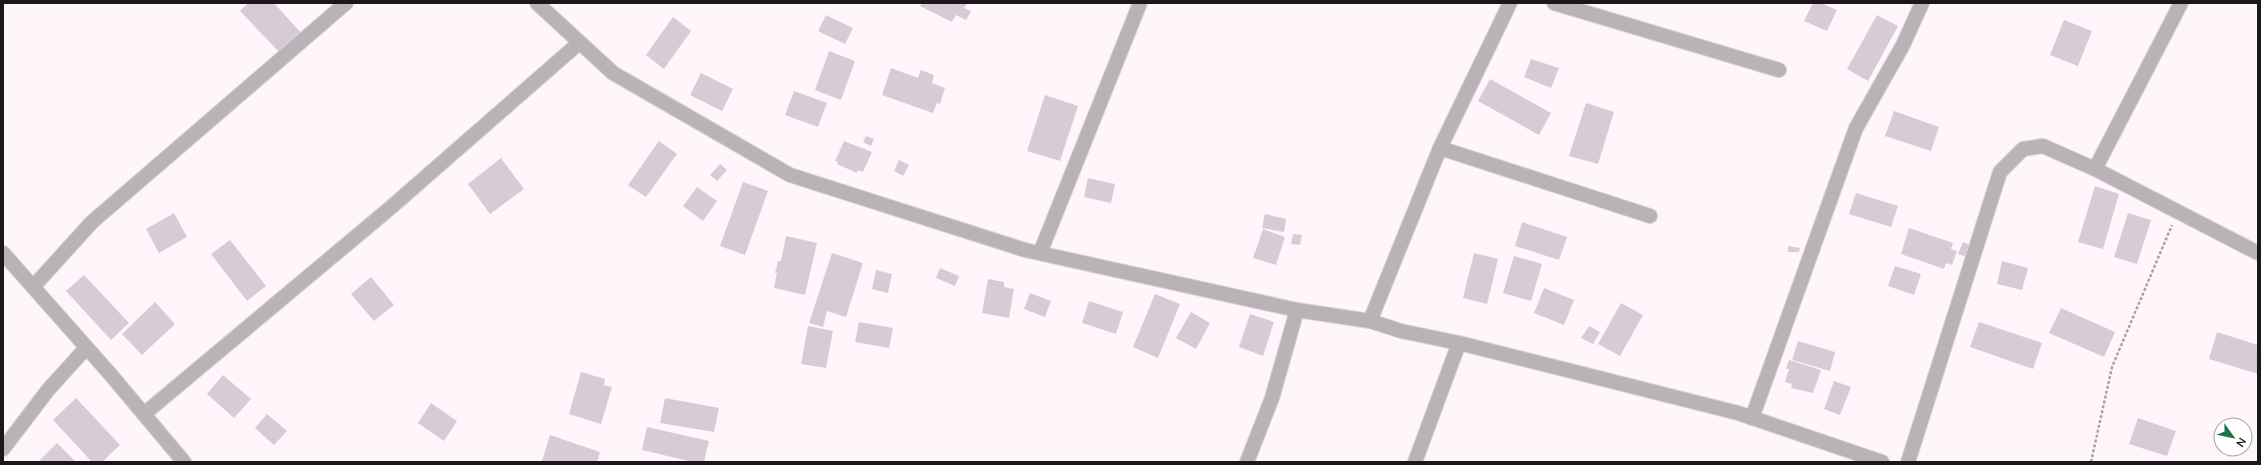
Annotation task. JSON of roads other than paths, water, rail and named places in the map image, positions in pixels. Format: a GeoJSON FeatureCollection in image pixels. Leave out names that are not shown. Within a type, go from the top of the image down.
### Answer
{"type":"FeatureCollection","features":[{"type":"Feature","properties":{"kind":"street"},"geometry":{"type":"LineString","coordinates":[[33,287],[92,222],[346,3]]}},
{"type":"Feature","properties":{"kind":"street"},"geometry":{"type":"LineString","coordinates":[[537,3],[613,74],[790,175],[1040,253],[1297,310],[1370,321],[1401,331],[1459,343],[1752,418],[1882,462]]}},
{"type":"Feature","properties":{"kind":"street"},"geometry":{"type":"LineString","coordinates":[[1040,253],[1140,3]]}},
{"type":"Feature","properties":{"kind":"street"},"geometry":{"type":"LineString","coordinates":[[1370,321],[1440,148],[1510,3]]}},
{"type":"Feature","properties":{"kind":"street"},"geometry":{"type":"LineString","coordinates":[[1554,3],[1779,70]]}},
{"type":"Feature","properties":{"kind":"street"},"geometry":{"type":"LineString","coordinates":[[1752,418],[1856,128],[1903,44],[1922,3]]}},
{"type":"Feature","properties":{"kind":"street"},"geometry":{"type":"LineString","coordinates":[[2095,169],[2181,3]]}},
{"type":"Feature","properties":{"kind":"street"},"geometry":{"type":"LineString","coordinates":[[144,414],[383,214],[579,43]]}},
{"type":"Feature","properties":{"kind":"street"},"geometry":{"type":"LineString","coordinates":[[1908,462],[2000,172],[2022,148],[2043,146],[2095,169],[2258,254]]}},
{"type":"Feature","properties":{"kind":"street"},"geometry":{"type":"LineString","coordinates":[[1440,148],[1650,216]]}},
{"type":"Feature","properties":{"kind":"street"},"geometry":{"type":"LineString","coordinates":[[3,253],[184,462]]}},
{"type":"Feature","properties":{"kind":"street"},"geometry":{"type":"LineString","coordinates":[[1247,462],[1272,398],[1297,310]]}},
{"type":"Feature","properties":{"kind":"street"},"geometry":{"type":"LineString","coordinates":[[1415,462],[1459,343]]}},
{"type":"Feature","properties":{"kind":"street"},"geometry":{"type":"LineString","coordinates":[[3,449],[48,390],[86,348]]}}]}
